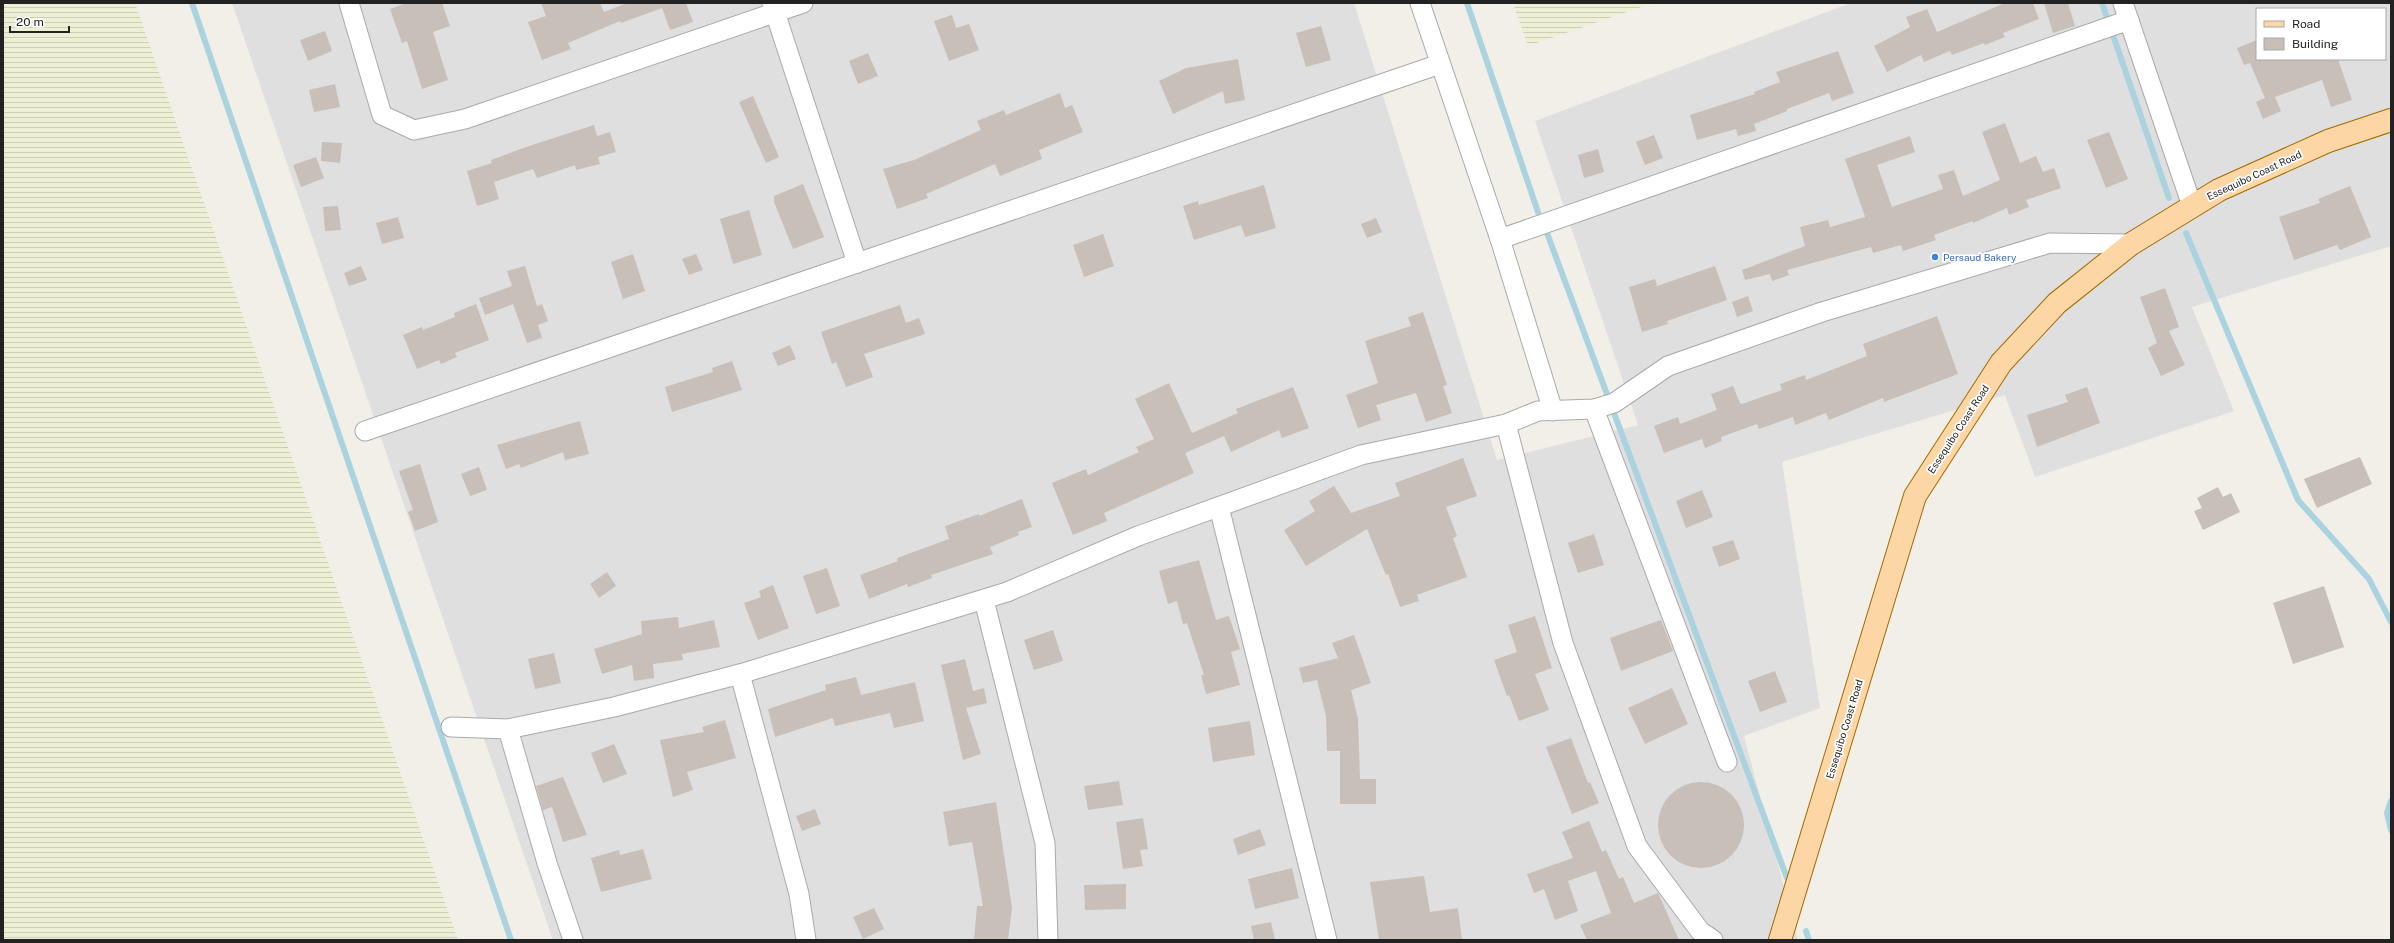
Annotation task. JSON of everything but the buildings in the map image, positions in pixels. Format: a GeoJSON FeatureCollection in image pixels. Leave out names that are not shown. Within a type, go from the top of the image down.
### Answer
{"type":"FeatureCollection","features":[{"type":"Feature","properties":{"kind":"main road","name":"Essequibo Coast Road"},"geometry":{"type":"LineString","coordinates":[[1780,940],[1915,496],[2001,363],[2057,303],[2131,244],[2219,190],[2328,141],[2391,120]]}},
{"type":"Feature","properties":{"kind":"street"},"geometry":{"type":"LineString","coordinates":[[349,3],[382,115],[414,130],[465,119],[773,8],[803,3]]}},
{"type":"Feature","properties":{"kind":"street"},"geometry":{"type":"LineString","coordinates":[[1420,3],[1500,238],[1553,412]]}},
{"type":"Feature","properties":{"kind":"street"},"geometry":{"type":"LineString","coordinates":[[773,8],[857,263]]}},
{"type":"Feature","properties":{"kind":"street"},"geometry":{"type":"LineString","coordinates":[[1500,238],[2087,36],[2125,15],[2192,206]]}},
{"type":"Feature","properties":{"kind":"street"},"geometry":{"type":"LineString","coordinates":[[365,431],[1440,64]]}},
{"type":"Feature","properties":{"kind":"street"},"geometry":{"type":"LineString","coordinates":[[451,727],[508,729],[614,707],[740,674],[1007,592],[1138,536],[1361,455],[1506,424],[1538,412],[1594,409],[1614,403],[1668,366],[1822,312],[2050,242],[2131,244]]}},
{"type":"Feature","properties":{"kind":"street"},"geometry":{"type":"LineString","coordinates":[[1594,409],[1727,762]]}},
{"type":"Feature","properties":{"kind":"street"},"geometry":{"type":"LineString","coordinates":[[1506,424],[1562,643],[1637,846],[1700,931],[1713,940]]}},
{"type":"Feature","properties":{"kind":"street"},"geometry":{"type":"LineString","coordinates":[[1219,507],[1327,940]]}},
{"type":"Feature","properties":{"kind":"street"},"geometry":{"type":"LineString","coordinates":[[984,600],[1045,843],[1048,940]]}},
{"type":"Feature","properties":{"kind":"street"},"geometry":{"type":"LineString","coordinates":[[740,674],[799,894],[806,940]]}},
{"type":"Feature","properties":{"kind":"street"},"geometry":{"type":"LineString","coordinates":[[508,729],[547,863],[572,940]]}},
{"type":"Feature","properties":{"kind":"shaded area"},"geometry":{"type":"Polygon","coordinates":[[[232,3],[1354,3],[1497,460],[1638,425],[1535,121],[1851,3],[2391,3],[2391,246],[2192,307],[2234,411],[2035,477],[2005,395],[1782,462],[1820,708],[1744,736],[1798,940],[553,940],[232,3]]]}},
{"type":"Feature","properties":{"kind":"green space"},"geometry":{"type":"Polygon","coordinates":[[[3,3],[135,3],[458,940],[3,940],[3,3]]]}},
{"type":"Feature","properties":{"kind":"green space"},"geometry":{"type":"Polygon","coordinates":[[[1513,3],[1653,3],[1528,46],[1513,3]]]}},
{"type":"Feature","properties":{"kind":"waterway"},"geometry":{"type":"LineString","coordinates":[[192,3],[511,940]]}},
{"type":"Feature","properties":{"kind":"waterway"},"geometry":{"type":"LineString","coordinates":[[1467,3],[1538,212]]}},
{"type":"Feature","properties":{"kind":"waterway"},"geometry":{"type":"LineString","coordinates":[[2102,3],[2169,198]]}},
{"type":"Feature","properties":{"kind":"waterway"},"geometry":{"type":"LineString","coordinates":[[1547,233],[1787,878]]}},
{"type":"Feature","properties":{"kind":"waterway"},"geometry":{"type":"LineString","coordinates":[[2186,233],[2298,500],[2369,579],[2391,622]]}},
{"type":"Feature","properties":{"kind":"waterway"},"geometry":{"type":"LineString","coordinates":[[2391,801],[2387,813],[2391,830]]}},
{"type":"Feature","properties":{"kind":"waterway"},"geometry":{"type":"LineString","coordinates":[[1806,931],[1809,940]]}},
{"type":"Feature","properties":{"kind":"place","name":"Persaud Bakery"},"geometry":{"type":"Point","coordinates":[1935,257]}}]}
